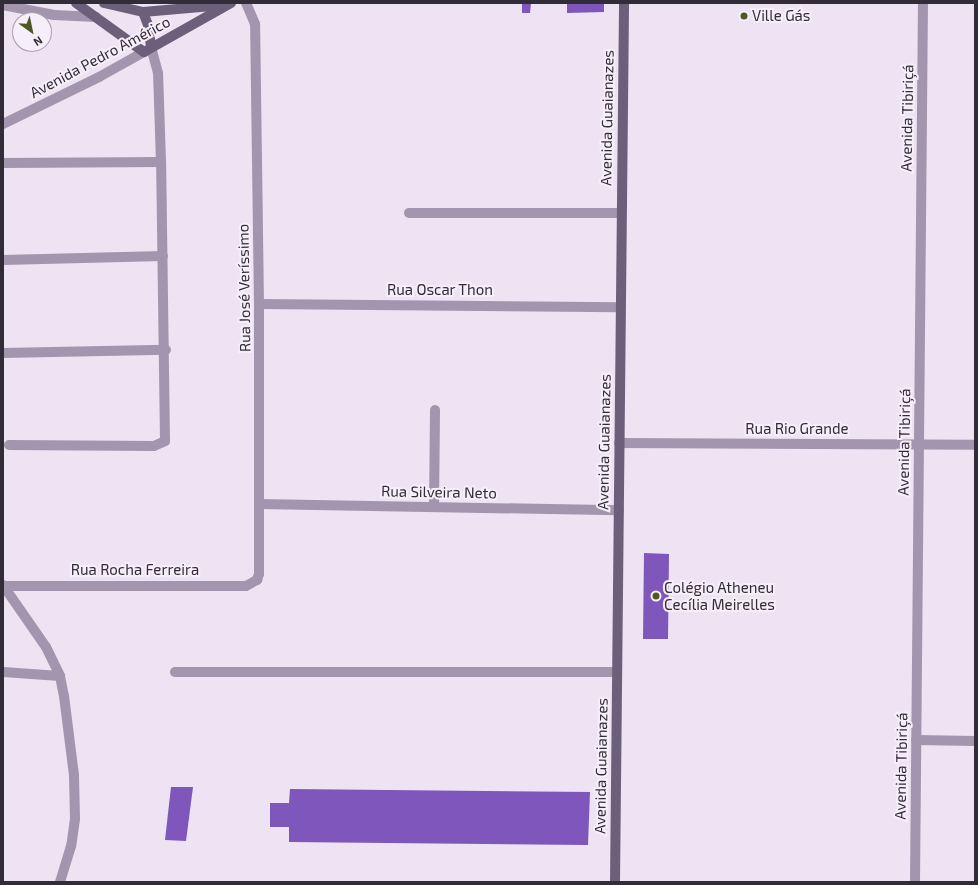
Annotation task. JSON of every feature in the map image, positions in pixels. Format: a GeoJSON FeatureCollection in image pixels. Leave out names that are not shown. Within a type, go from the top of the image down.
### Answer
{"type":"FeatureCollection","features":[{"type":"Feature","properties":{"kind":"main road"},"geometry":{"type":"LineString","coordinates":[[76,3],[147,49],[148,25],[143,12]]}},
{"type":"Feature","properties":{"kind":"main road"},"geometry":{"type":"LineString","coordinates":[[104,3],[143,12],[229,4]]}},
{"type":"Feature","properties":{"kind":"main road","name":"Avenida Guaianazes"},"geometry":{"type":"LineString","coordinates":[[615,882],[624,3]]}},
{"type":"Feature","properties":{"kind":"main road","name":"Avenida Pedro Américo"},"geometry":{"type":"LineString","coordinates":[[147,49],[229,4]]}},
{"type":"Feature","properties":{"kind":"street","name":"Rua José Veríssimo"},"geometry":{"type":"LineString","coordinates":[[246,3],[255,24],[260,304],[259,574]]}},
{"type":"Feature","properties":{"kind":"street","name":"Avenida Tibiriçá"},"geometry":{"type":"LineString","coordinates":[[915,882],[923,3]]}},
{"type":"Feature","properties":{"kind":"street"},"geometry":{"type":"LineString","coordinates":[[3,5],[54,15],[96,17]]}},
{"type":"Feature","properties":{"kind":"street"},"geometry":{"type":"LineString","coordinates":[[9,445],[161,444],[167,435],[158,73],[147,49]]}},
{"type":"Feature","properties":{"kind":"street","name":"Avenida Pedro Américo"},"geometry":{"type":"LineString","coordinates":[[3,124],[147,49]]}},
{"type":"Feature","properties":{"kind":"street"},"geometry":{"type":"LineString","coordinates":[[3,163],[161,162]]}},
{"type":"Feature","properties":{"kind":"street"},"geometry":{"type":"LineString","coordinates":[[410,213],[622,214]]}},
{"type":"Feature","properties":{"kind":"street"},"geometry":{"type":"LineString","coordinates":[[3,260],[163,256]]}},
{"type":"Feature","properties":{"kind":"street","name":"Rua Oscar Thon"},"geometry":{"type":"LineString","coordinates":[[260,304],[620,307]]}},
{"type":"Feature","properties":{"kind":"street"},"geometry":{"type":"LineString","coordinates":[[3,353],[166,350]]}},
{"type":"Feature","properties":{"kind":"street"},"geometry":{"type":"LineString","coordinates":[[434,507],[435,410]]}},
{"type":"Feature","properties":{"kind":"street","name":"Rua Rio Grande"},"geometry":{"type":"LineString","coordinates":[[619,443],[975,445]]}},
{"type":"Feature","properties":{"kind":"street","name":"Rua Silveira Neto"},"geometry":{"type":"LineString","coordinates":[[259,504],[618,510]]}},
{"type":"Feature","properties":{"kind":"street","name":"Rua Rocha Ferreira"},"geometry":{"type":"LineString","coordinates":[[3,585],[246,586],[257,580],[259,574]]}},
{"type":"Feature","properties":{"kind":"street"},"geometry":{"type":"LineString","coordinates":[[3,585],[34,627],[60,676],[68,717],[75,819],[71,846],[60,882]]}},
{"type":"Feature","properties":{"kind":"street"},"geometry":{"type":"LineString","coordinates":[[3,672],[60,676]]}},
{"type":"Feature","properties":{"kind":"street"},"geometry":{"type":"LineString","coordinates":[[175,672],[617,672]]}},
{"type":"Feature","properties":{"kind":"street"},"geometry":{"type":"LineString","coordinates":[[916,740],[975,741]]}},
{"type":"Feature","properties":{"kind":"building"},"geometry":{"type":"Polygon","coordinates":[[[522,3],[531,3],[530,13],[522,13],[522,3]]]}},
{"type":"Feature","properties":{"kind":"building"},"geometry":{"type":"Polygon","coordinates":[[[567,3],[604,3],[604,12],[567,13],[567,3]]]}},
{"type":"Feature","properties":{"kind":"building","name":"Colégio Atheneu Cecília Meirelles"},"geometry":{"type":"Polygon","coordinates":[[[644,553],[669,554],[668,639],[643,639],[644,553]]]}},
{"type":"Feature","properties":{"kind":"building"},"geometry":{"type":"Polygon","coordinates":[[[171,787],[193,787],[186,841],[165,840],[171,787]]]}},
{"type":"Feature","properties":{"kind":"building"},"geometry":{"type":"Polygon","coordinates":[[[290,789],[590,792],[588,845],[289,842],[289,827],[270,827],[270,803],[289,803],[290,789]]]}},
{"type":"Feature","properties":{"kind":"place","name":"Ville Gás"},"geometry":{"type":"Point","coordinates":[744,16]}},
{"type":"Feature","properties":{"kind":"place","name":"Colégio Atheneu Cecília Meirelles"},"geometry":{"type":"Point","coordinates":[656,596]}}]}
